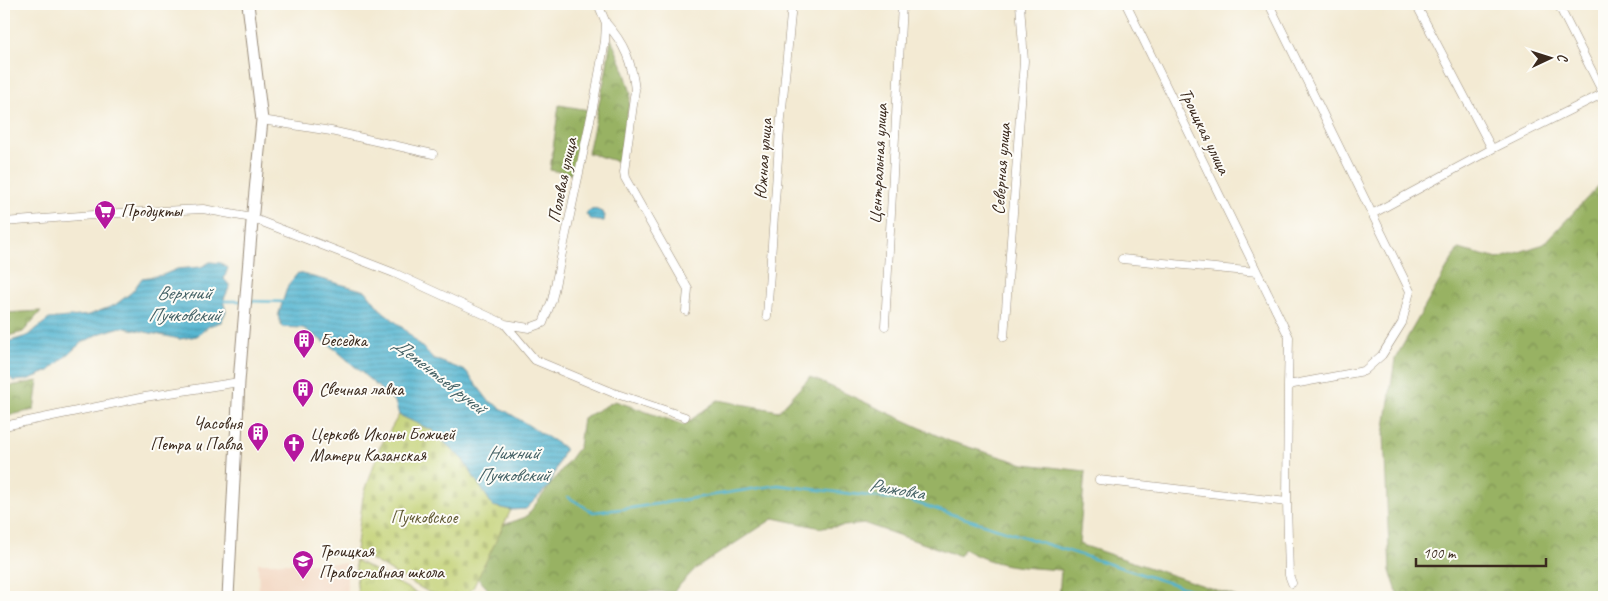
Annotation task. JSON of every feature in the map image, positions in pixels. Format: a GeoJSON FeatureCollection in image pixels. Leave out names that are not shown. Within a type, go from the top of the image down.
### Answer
{"type":"FeatureCollection","features":[{"type":"Feature","properties":{"kind":"street"},"geometry":{"type":"LineString","coordinates":[[228,597],[239,382],[262,120],[248,4]]}},
{"type":"Feature","properties":{"kind":"street","name":"Полевая улица"},"geometry":{"type":"LineString","coordinates":[[505,324],[529,328],[544,322],[552,300],[605,41],[606,23],[598,4]]}},
{"type":"Feature","properties":{"kind":"street","name":"Южная улица"},"geometry":{"type":"LineString","coordinates":[[767,316],[780,129],[792,4]]}},
{"type":"Feature","properties":{"kind":"street","name":"Центральная улица"},"geometry":{"type":"LineString","coordinates":[[884,326],[902,4]]}},
{"type":"Feature","properties":{"kind":"street","name":"Северная улица"},"geometry":{"type":"LineString","coordinates":[[1004,337],[1024,61],[1020,4]]}},
{"type":"Feature","properties":{"kind":"street","name":"Троицкая улица"},"geometry":{"type":"LineString","coordinates":[[1126,4],[1289,337],[1287,502],[1290,576],[1292,583]]}},
{"type":"Feature","properties":{"kind":"street"},"geometry":{"type":"LineString","coordinates":[[1269,4],[1410,291],[1402,323],[1382,355],[1364,370],[1288,384]]}},
{"type":"Feature","properties":{"kind":"street"},"geometry":{"type":"LineString","coordinates":[[1416,4],[1492,149]]}},
{"type":"Feature","properties":{"kind":"street"},"geometry":{"type":"LineString","coordinates":[[1372,214],[1492,149],[1604,93],[1558,4]]}},
{"type":"Feature","properties":{"kind":"street"},"geometry":{"type":"LineString","coordinates":[[606,23],[623,44],[634,82],[624,172],[625,178],[688,289],[686,311]]}},
{"type":"Feature","properties":{"kind":"street"},"geometry":{"type":"LineString","coordinates":[[262,120],[331,131],[433,154]]}},
{"type":"Feature","properties":{"kind":"street"},"geometry":{"type":"LineString","coordinates":[[4,222],[119,213],[203,210],[252,218],[394,273],[505,324],[535,360],[614,393],[685,417]]}},
{"type":"Feature","properties":{"kind":"street"},"geometry":{"type":"LineString","coordinates":[[1122,260],[1257,272]]}},
{"type":"Feature","properties":{"kind":"street"},"geometry":{"type":"LineString","coordinates":[[4,426],[145,397],[239,382]]}},
{"type":"Feature","properties":{"kind":"street"},"geometry":{"type":"LineString","coordinates":[[1100,480],[1287,502]]}},
{"type":"Feature","properties":{"kind":"shaded area","name":"Троицкая Православная школа"},"geometry":{"type":"Polygon","coordinates":[[[258,563],[346,563],[348,597],[259,597],[258,563]]]}},
{"type":"Feature","properties":{"kind":"green space"},"geometry":{"type":"Polygon","coordinates":[[[611,39],[623,67],[631,93],[619,162],[588,153],[606,72],[611,39]]]}},
{"type":"Feature","properties":{"kind":"green space"},"geometry":{"type":"Polygon","coordinates":[[[559,105],[589,110],[575,175],[550,170],[559,105]]]}},
{"type":"Feature","properties":{"kind":"green space"},"geometry":{"type":"Polygon","coordinates":[[[1604,180],[1604,597],[1399,597],[1390,571],[1384,435],[1395,359],[1458,249],[1498,259],[1544,244],[1604,180]]]}},
{"type":"Feature","properties":{"kind":"green space"},"geometry":{"type":"Polygon","coordinates":[[[41,311],[23,332],[4,337],[4,313],[41,311]]]}},
{"type":"Feature","properties":{"kind":"green space"},"geometry":{"type":"Polygon","coordinates":[[[810,377],[949,441],[1024,464],[1085,471],[1079,544],[1237,597],[1059,597],[1061,570],[1011,566],[988,560],[964,549],[960,556],[866,524],[821,528],[774,518],[695,569],[673,592],[586,591],[581,597],[495,597],[476,576],[498,527],[526,517],[579,447],[583,418],[615,401],[684,425],[718,400],[779,411],[810,377]]]}},
{"type":"Feature","properties":{"kind":"green space"},"geometry":{"type":"Polygon","coordinates":[[[4,380],[10,386],[38,381],[34,410],[4,416],[4,380]]]}},
{"type":"Feature","properties":{"kind":"green space","name":"Пучковское"},"geometry":{"type":"Polygon","coordinates":[[[399,415],[432,430],[463,460],[493,506],[511,510],[473,588],[464,597],[442,597],[428,592],[356,551],[363,497],[380,447],[399,415]]]}},
{"type":"Feature","properties":{"kind":"green space"},"geometry":{"type":"Polygon","coordinates":[[[355,560],[424,597],[358,597],[355,560]]]}},
{"type":"Feature","properties":{"kind":"water"},"geometry":{"type":"Polygon","coordinates":[[[595,209],[605,215],[604,221],[594,220],[586,214],[588,211],[595,209]]]}},
{"type":"Feature","properties":{"kind":"water","name":"Верхний Пучковский"},"geometry":{"type":"Polygon","coordinates":[[[210,262],[221,263],[228,268],[224,279],[230,286],[223,301],[226,311],[221,322],[209,326],[197,336],[180,339],[121,327],[101,333],[81,343],[49,371],[27,380],[13,381],[5,373],[4,343],[27,336],[49,319],[89,315],[115,305],[132,292],[142,278],[163,275],[177,269],[201,267],[210,262]]]}},
{"type":"Feature","properties":{"kind":"water","name":"Нижний Пучковский"},"geometry":{"type":"Polygon","coordinates":[[[298,273],[366,291],[379,308],[403,328],[434,359],[466,371],[488,400],[565,448],[549,486],[526,509],[511,510],[493,506],[463,460],[432,430],[399,415],[395,402],[336,350],[303,328],[282,327],[278,316],[288,285],[298,273]]]}},
{"type":"Feature","properties":{"kind":"waterway","name":"Дементьев ручей"},"geometry":{"type":"LineString","coordinates":[[222,301],[241,301]]}},
{"type":"Feature","properties":{"kind":"waterway","name":"Дементьев ручей"},"geometry":{"type":"LineString","coordinates":[[249,301],[286,302]]}},
{"type":"Feature","properties":{"kind":"waterway","name":"Рыжовка"},"geometry":{"type":"LineString","coordinates":[[568,497],[593,512],[631,508],[778,485],[910,501],[1214,597]]}},
{"type":"Feature","properties":{"kind":"place","name":"Продукты"},"geometry":{"type":"Point","coordinates":[105,230]}},
{"type":"Feature","properties":{"kind":"place","name":"Беседка"},"geometry":{"type":"Point","coordinates":[304,359]}},
{"type":"Feature","properties":{"kind":"place","name":"Свечная лавка"},"geometry":{"type":"Point","coordinates":[303,408]}},
{"type":"Feature","properties":{"kind":"place","name":"Часовня Петра и Павла"},"geometry":{"type":"Point","coordinates":[258,452]}},
{"type":"Feature","properties":{"kind":"place","name":"Церковь Иконы Божией Матери Казанская"},"geometry":{"type":"Point","coordinates":[294,463]}},
{"type":"Feature","properties":{"kind":"place","name":"Троицкая Православная школа"},"geometry":{"type":"Point","coordinates":[303,580]}}]}
